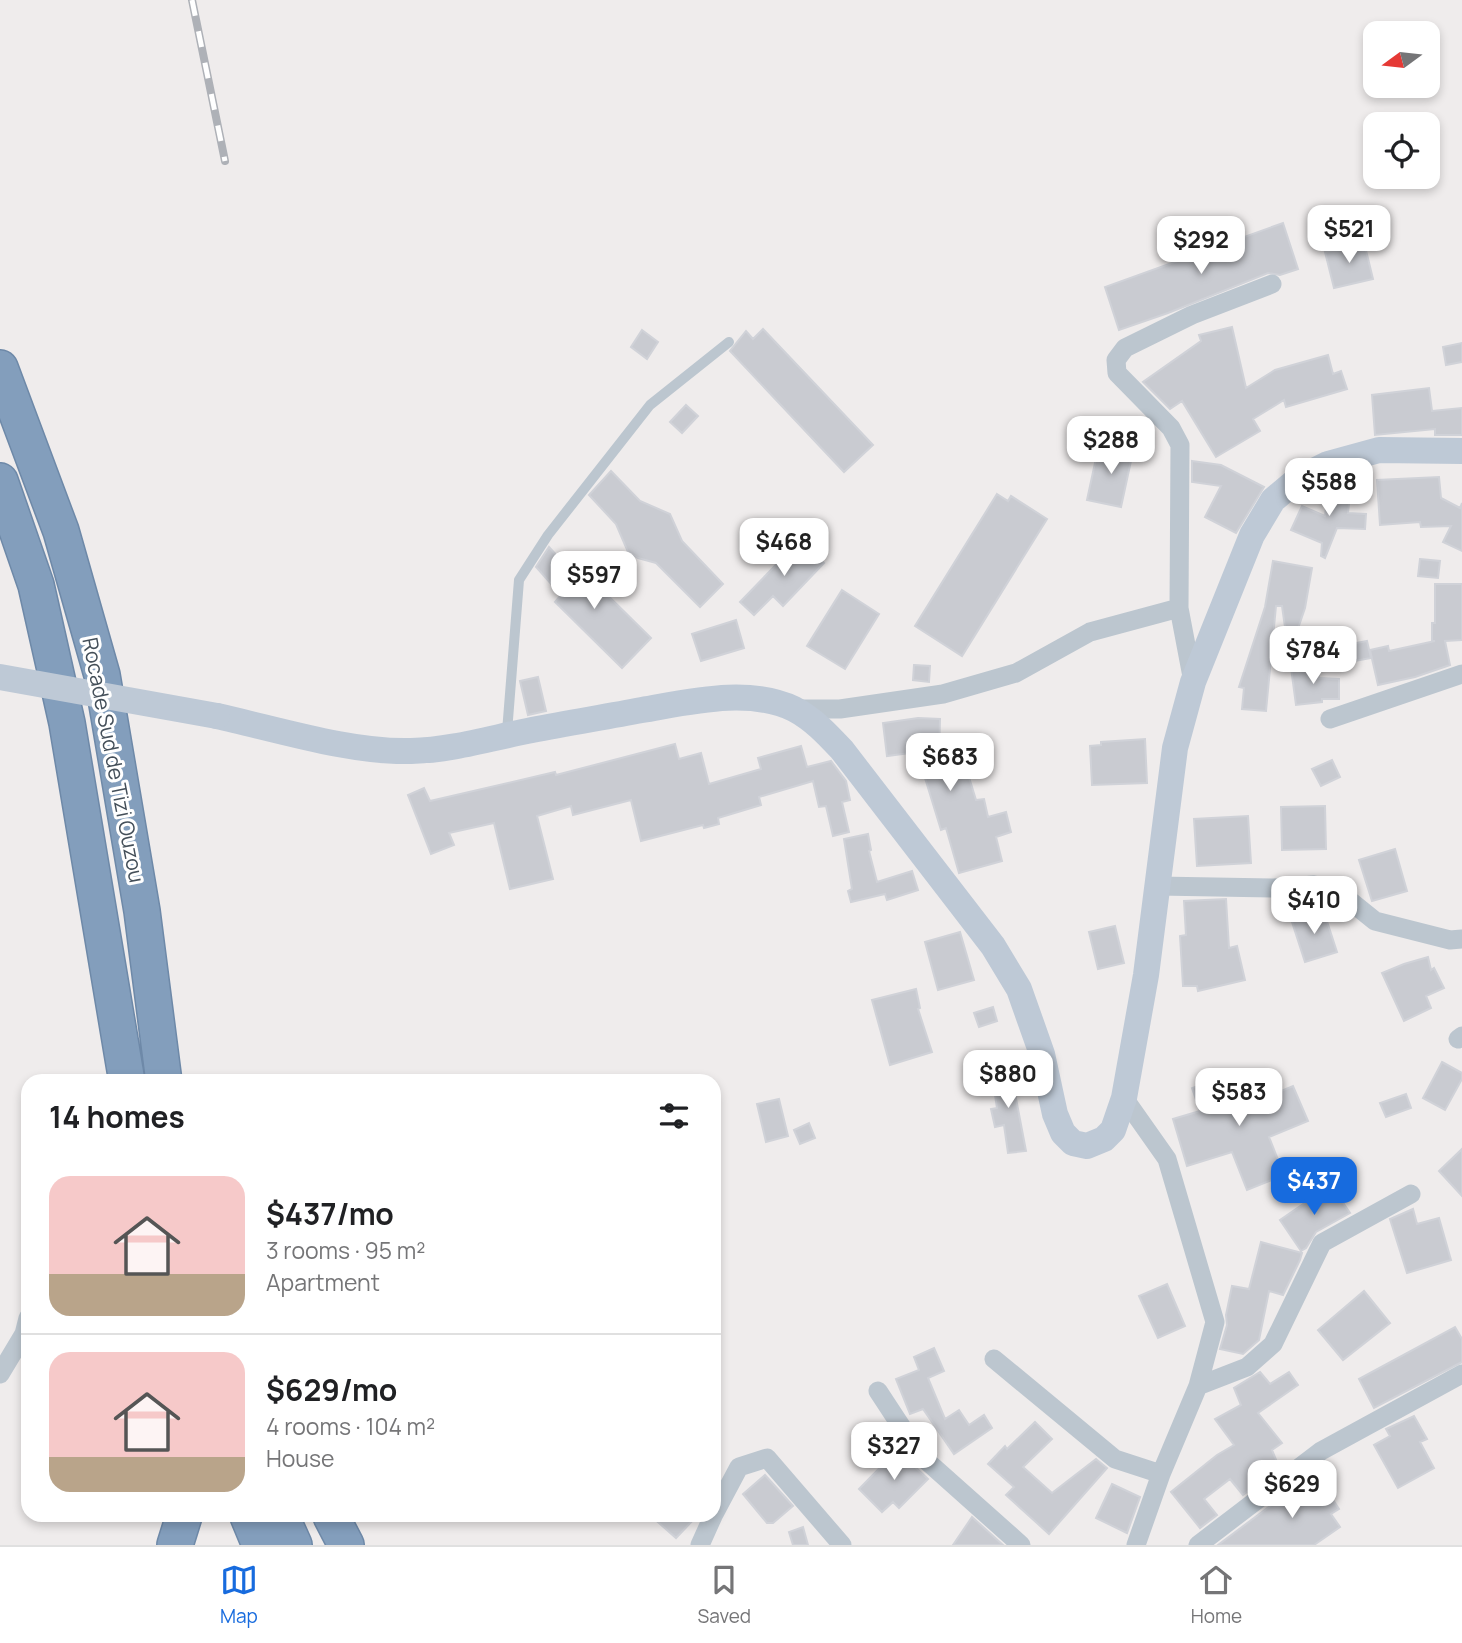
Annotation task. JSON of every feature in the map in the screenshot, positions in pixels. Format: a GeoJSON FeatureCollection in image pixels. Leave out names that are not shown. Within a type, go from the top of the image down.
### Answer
{"type":"FeatureCollection","features":[{"type":"Feature","properties":{"kind":"highway","name":"Rocade Sud de Tizi Ouzou"},"geometry":{"type":"LineString","coordinates":[[0,368],[61,531],[102,675],[142,911],[163,1074]]}},
{"type":"Feature","properties":{"kind":"highway","name":"Rocade Sud de Tizi Ouzou"},"geometry":{"type":"LineString","coordinates":[[0,481],[36,585],[67,723],[126,1074]]}},
{"type":"Feature","properties":{"kind":"highway"},"geometry":{"type":"LineString","coordinates":[[175,1545],[182,1522]]}},
{"type":"Feature","properties":{"kind":"highway"},"geometry":{"type":"LineString","coordinates":[[250,1522],[260,1545]]}},
{"type":"Feature","properties":{"kind":"highway"},"geometry":{"type":"LineString","coordinates":[[284,1522],[295,1545]]}},
{"type":"Feature","properties":{"kind":"highway"},"geometry":{"type":"LineString","coordinates":[[334,1522],[346,1545]]}},
{"type":"Feature","properties":{"kind":"main road"},"geometry":{"type":"LineString","coordinates":[[0,677],[218,716],[364,748],[422,750],[457,747],[674,704],[729,698],[760,699],[792,709],[817,724],[842,750],[993,946],[1019,989],[1031,1019],[1048,1076],[1055,1114],[1063,1133],[1073,1143],[1087,1146],[1104,1139],[1113,1130],[1124,1098],[1146,975],[1175,748],[1193,682],[1252,535],[1273,500],[1298,479],[1328,464],[1379,450],[1462,451]]}},
{"type":"Feature","properties":{"kind":"street"},"geometry":{"type":"LineString","coordinates":[[1193,682],[1179,608],[1180,445],[1171,428],[1117,373],[1116,360],[1125,348],[1192,315],[1272,284]]}},
{"type":"Feature","properties":{"kind":"street"},"geometry":{"type":"LineString","coordinates":[[792,709],[840,709],[943,694],[1017,673],[1090,632],[1179,608]]}},
{"type":"Feature","properties":{"kind":"street"},"geometry":{"type":"LineString","coordinates":[[1330,719],[1462,674]]}},
{"type":"Feature","properties":{"kind":"street"},"geometry":{"type":"LineString","coordinates":[[1158,886],[1274,888],[1314,885],[1344,896],[1375,921],[1450,940],[1462,939]]}},
{"type":"Feature","properties":{"kind":"street"},"geometry":{"type":"LineString","coordinates":[[1124,1098],[1167,1158],[1215,1322],[1198,1386],[1161,1474],[1136,1545]]}},
{"type":"Feature","properties":{"kind":"street"},"geometry":{"type":"LineString","coordinates":[[1198,1386],[1247,1367],[1273,1344],[1322,1242],[1411,1194]]}},
{"type":"Feature","properties":{"kind":"street"},"geometry":{"type":"LineString","coordinates":[[0,1374],[21,1339]]}},
{"type":"Feature","properties":{"kind":"street"},"geometry":{"type":"LineString","coordinates":[[994,1359],[1115,1459],[1161,1474]]}},
{"type":"Feature","properties":{"kind":"street"},"geometry":{"type":"LineString","coordinates":[[1198,1545],[1321,1451],[1462,1374]]}},
{"type":"Feature","properties":{"kind":"street"},"geometry":{"type":"LineString","coordinates":[[878,1391],[920,1455],[1021,1545]]}},
{"type":"Feature","properties":{"kind":"street"},"geometry":{"type":"LineString","coordinates":[[721,1502],[739,1467],[766,1458],[842,1545]]}},
{"type":"Feature","properties":{"kind":"street"},"geometry":{"type":"LineString","coordinates":[[700,1545],[711,1522]]}},
{"type":"Feature","properties":{"kind":"lane"},"geometry":{"type":"LineString","coordinates":[[506,736],[519,580],[548,535],[650,405],[729,342]]}},
{"type":"Feature","properties":{"kind":"building"},"geometry":{"type":"Polygon","coordinates":[[[1283,223],[1298,269],[1280,275],[1268,273],[1119,330],[1105,287],[1283,223]]]}},
{"type":"Feature","properties":{"kind":"building"},"geometry":{"type":"Polygon","coordinates":[[[1364,242],[1373,279],[1334,288],[1325,252],[1364,242]]]}},
{"type":"Feature","properties":{"kind":"building"},"geometry":{"type":"Polygon","coordinates":[[[1232,327],[1246,388],[1275,370],[1328,355],[1333,374],[1341,371],[1347,389],[1286,407],[1284,400],[1253,419],[1260,431],[1216,457],[1182,401],[1170,409],[1143,382],[1201,341],[1199,335],[1232,327]]]}},
{"type":"Feature","properties":{"kind":"building"},"geometry":{"type":"Polygon","coordinates":[[[763,329],[873,445],[844,472],[730,351],[746,331],[753,339],[763,329]]]}},
{"type":"Feature","properties":{"kind":"building"},"geometry":{"type":"Polygon","coordinates":[[[642,330],[658,342],[647,359],[631,347],[642,330]]]}},
{"type":"Feature","properties":{"kind":"building"},"geometry":{"type":"Polygon","coordinates":[[[1462,343],[1462,362],[1446,365],[1443,347],[1462,343]]]}},
{"type":"Feature","properties":{"kind":"building"},"geometry":{"type":"Polygon","coordinates":[[[1429,388],[1432,411],[1462,408],[1462,435],[1435,435],[1435,429],[1375,435],[1372,395],[1429,388]]]}},
{"type":"Feature","properties":{"kind":"building"},"geometry":{"type":"Polygon","coordinates":[[[686,405],[698,416],[682,433],[670,422],[686,405]]]}},
{"type":"Feature","properties":{"kind":"building"},"geometry":{"type":"Polygon","coordinates":[[[1116,443],[1134,447],[1121,507],[1087,500],[1098,449],[1115,452],[1116,443]]]}},
{"type":"Feature","properties":{"kind":"building"},"geometry":{"type":"Polygon","coordinates":[[[1192,461],[1221,465],[1264,487],[1236,533],[1205,517],[1221,486],[1192,482],[1192,461]]]}},
{"type":"Feature","properties":{"kind":"building"},"geometry":{"type":"Polygon","coordinates":[[[611,471],[640,501],[670,514],[682,541],[723,584],[700,607],[656,563],[628,552],[616,524],[589,495],[611,471]]]}},
{"type":"Feature","properties":{"kind":"building"},"geometry":{"type":"Polygon","coordinates":[[[1439,477],[1441,498],[1460,508],[1462,503],[1462,551],[1443,542],[1451,526],[1421,527],[1420,522],[1380,525],[1377,480],[1439,477]]]}},
{"type":"Feature","properties":{"kind":"building"},"geometry":{"type":"Polygon","coordinates":[[[1329,482],[1351,485],[1348,513],[1366,514],[1365,529],[1337,528],[1325,558],[1321,556],[1322,543],[1291,530],[1302,506],[1325,516],[1329,482]]]}},
{"type":"Feature","properties":{"kind":"building"},"geometry":{"type":"Polygon","coordinates":[[[997,494],[1008,501],[1011,496],[1047,519],[962,656],[915,626],[997,494]]]}},
{"type":"Feature","properties":{"kind":"building"},"geometry":{"type":"Polygon","coordinates":[[[800,540],[824,563],[783,606],[773,596],[754,615],[740,602],[800,540]]]}},
{"type":"Feature","properties":{"kind":"building"},"geometry":{"type":"Polygon","coordinates":[[[549,547],[578,579],[584,572],[651,638],[622,668],[555,602],[561,595],[536,567],[549,547]]]}},
{"type":"Feature","properties":{"kind":"building"},"geometry":{"type":"Polygon","coordinates":[[[1420,559],[1440,561],[1438,578],[1418,576],[1420,559]]]}},
{"type":"Feature","properties":{"kind":"building"},"geometry":{"type":"Polygon","coordinates":[[[1273,561],[1312,568],[1305,608],[1289,655],[1282,606],[1276,606],[1266,711],[1242,709],[1244,688],[1239,687],[1265,607],[1273,561]]]}},
{"type":"Feature","properties":{"kind":"building"},"geometry":{"type":"Polygon","coordinates":[[[1435,584],[1462,584],[1462,640],[1445,641],[1450,665],[1415,677],[1378,685],[1370,650],[1388,646],[1389,651],[1435,641],[1432,641],[1432,623],[1435,623],[1435,584]]]}},
{"type":"Feature","properties":{"kind":"building"},"geometry":{"type":"Polygon","coordinates":[[[842,590],[879,614],[845,669],[807,646],[842,590]]]}},
{"type":"Feature","properties":{"kind":"building"},"geometry":{"type":"Polygon","coordinates":[[[736,620],[744,648],[701,661],[692,634],[736,620]]]}},
{"type":"Feature","properties":{"kind":"building"},"geometry":{"type":"Polygon","coordinates":[[[1367,641],[1371,658],[1349,662],[1346,645],[1367,641]]]}},
{"type":"Feature","properties":{"kind":"building"},"geometry":{"type":"Polygon","coordinates":[[[914,665],[930,666],[929,682],[913,680],[914,665]]]}},
{"type":"Feature","properties":{"kind":"building"},"geometry":{"type":"Polygon","coordinates":[[[1317,665],[1319,678],[1339,679],[1339,699],[1322,699],[1322,702],[1296,705],[1291,668],[1317,665]]]}},
{"type":"Feature","properties":{"kind":"building"},"geometry":{"type":"Polygon","coordinates":[[[538,677],[546,711],[528,715],[520,681],[538,677]]]}},
{"type":"Feature","properties":{"kind":"building"},"geometry":{"type":"Polygon","coordinates":[[[918,718],[940,719],[939,758],[961,751],[976,800],[984,799],[988,817],[1006,812],[1011,832],[996,837],[1002,861],[959,873],[946,828],[941,830],[917,752],[887,756],[883,723],[918,718]]]}},
{"type":"Feature","properties":{"kind":"building"},"geometry":{"type":"Polygon","coordinates":[[[1145,739],[1147,783],[1092,785],[1090,746],[1101,745],[1101,742],[1145,739]]]}},
{"type":"Feature","properties":{"kind":"building"},"geometry":{"type":"Polygon","coordinates":[[[675,744],[679,759],[701,753],[709,784],[761,769],[758,758],[801,746],[807,767],[831,761],[846,781],[850,800],[842,802],[849,832],[833,836],[826,806],[819,807],[813,781],[759,797],[761,805],[718,818],[719,824],[704,828],[703,825],[641,841],[631,800],[573,815],[571,806],[537,816],[553,879],[510,889],[494,823],[449,833],[454,845],[431,854],[408,795],[424,788],[430,801],[555,772],[556,775],[675,744]]]}},
{"type":"Feature","properties":{"kind":"building"},"geometry":{"type":"Polygon","coordinates":[[[1332,760],[1340,777],[1321,786],[1312,769],[1332,760]]]}},
{"type":"Feature","properties":{"kind":"building"},"geometry":{"type":"Polygon","coordinates":[[[1325,806],[1326,849],[1282,850],[1281,807],[1325,806]]]}},
{"type":"Feature","properties":{"kind":"building"},"geometry":{"type":"Polygon","coordinates":[[[1248,816],[1251,863],[1197,866],[1194,819],[1248,816]]]}},
{"type":"Feature","properties":{"kind":"building"},"geometry":{"type":"Polygon","coordinates":[[[868,834],[869,851],[877,882],[912,871],[918,890],[887,900],[885,894],[851,902],[848,891],[852,889],[844,839],[868,834]]]}},
{"type":"Feature","properties":{"kind":"building"},"geometry":{"type":"Polygon","coordinates":[[[1395,849],[1407,891],[1372,901],[1359,860],[1395,849]]]}},
{"type":"Feature","properties":{"kind":"building"},"geometry":{"type":"Polygon","coordinates":[[[1226,899],[1229,948],[1237,946],[1245,980],[1198,991],[1197,986],[1183,986],[1180,936],[1186,935],[1184,901],[1226,899]]]}},
{"type":"Feature","properties":{"kind":"building"},"geometry":{"type":"Polygon","coordinates":[[[1323,909],[1337,952],[1305,962],[1291,919],[1323,909]]]}},
{"type":"Feature","properties":{"kind":"building"},"geometry":{"type":"Polygon","coordinates":[[[1115,926],[1124,963],[1098,969],[1089,932],[1115,926]]]}},
{"type":"Feature","properties":{"kind":"building"},"geometry":{"type":"Polygon","coordinates":[[[960,932],[974,980],[938,990],[925,942],[960,932]]]}},
{"type":"Feature","properties":{"kind":"building"},"geometry":{"type":"Polygon","coordinates":[[[1428,957],[1431,970],[1434,968],[1444,988],[1426,996],[1431,1008],[1404,1021],[1382,973],[1428,957]]]}},
{"type":"Feature","properties":{"kind":"building"},"geometry":{"type":"Polygon","coordinates":[[[916,989],[918,1009],[932,1052],[890,1065],[872,1000],[916,989]]]}},
{"type":"Feature","properties":{"kind":"building"},"geometry":{"type":"Polygon","coordinates":[[[993,1007],[997,1021],[979,1027],[974,1013],[993,1007]]]}},
{"type":"Feature","properties":{"kind":"building"},"geometry":{"type":"Polygon","coordinates":[[[1442,1062],[1462,1073],[1462,1079],[1445,1110],[1423,1098],[1442,1062]]]}},
{"type":"Feature","properties":{"kind":"building"},"geometry":{"type":"Polygon","coordinates":[[[1017,1071],[1020,1092],[1015,1093],[1026,1151],[1008,1153],[1004,1125],[995,1127],[991,1109],[997,1108],[992,1075],[1017,1071]]]}},
{"type":"Feature","properties":{"kind":"building"},"geometry":{"type":"Polygon","coordinates":[[[1236,1073],[1247,1105],[1293,1086],[1308,1121],[1269,1137],[1284,1175],[1247,1190],[1232,1152],[1187,1166],[1173,1119],[1200,1111],[1192,1088],[1236,1073]]]}},
{"type":"Feature","properties":{"kind":"building"},"geometry":{"type":"Polygon","coordinates":[[[1406,1094],[1411,1108],[1386,1117],[1380,1103],[1406,1094]]]}},
{"type":"Feature","properties":{"kind":"building"},"geometry":{"type":"Polygon","coordinates":[[[779,1099],[788,1136],[766,1142],[757,1104],[779,1099]]]}},
{"type":"Feature","properties":{"kind":"building"},"geometry":{"type":"Polygon","coordinates":[[[809,1123],[815,1138],[800,1144],[794,1130],[809,1123]]]}},
{"type":"Feature","properties":{"kind":"building"},"geometry":{"type":"Polygon","coordinates":[[[1462,1149],[1462,1196],[1439,1171],[1462,1149]]]}},
{"type":"Feature","properties":{"kind":"building"},"geometry":{"type":"Polygon","coordinates":[[[1331,1185],[1350,1213],[1316,1232],[1301,1251],[1280,1220],[1331,1185]]]}},
{"type":"Feature","properties":{"kind":"building"},"geometry":{"type":"Polygon","coordinates":[[[1413,1209],[1417,1224],[1439,1218],[1451,1260],[1407,1273],[1390,1219],[1413,1209]]]}},
{"type":"Feature","properties":{"kind":"building"},"geometry":{"type":"Polygon","coordinates":[[[1261,1242],[1302,1253],[1300,1260],[1283,1295],[1269,1291],[1259,1340],[1243,1354],[1220,1349],[1227,1325],[1226,1315],[1232,1286],[1249,1289],[1261,1242]]]}},
{"type":"Feature","properties":{"kind":"building"},"geometry":{"type":"Polygon","coordinates":[[[1167,1284],[1185,1326],[1158,1338],[1139,1296],[1167,1284]]]}},
{"type":"Feature","properties":{"kind":"building"},"geometry":{"type":"Polygon","coordinates":[[[1364,1291],[1390,1323],[1343,1360],[1318,1330],[1364,1291]]]}},
{"type":"Feature","properties":{"kind":"building"},"geometry":{"type":"Polygon","coordinates":[[[1455,1327],[1462,1339],[1462,1362],[1374,1408],[1359,1379],[1455,1327]]]}},
{"type":"Feature","properties":{"kind":"building"},"geometry":{"type":"Polygon","coordinates":[[[934,1348],[944,1371],[928,1378],[945,1419],[959,1410],[969,1425],[984,1415],[992,1428],[954,1454],[923,1409],[910,1414],[896,1379],[919,1370],[914,1357],[934,1348]]]}},
{"type":"Feature","properties":{"kind":"building"},"geometry":{"type":"Polygon","coordinates":[[[1260,1372],[1270,1384],[1289,1372],[1298,1385],[1258,1413],[1282,1443],[1272,1450],[1279,1467],[1254,1478],[1258,1483],[1243,1495],[1230,1479],[1204,1499],[1217,1515],[1200,1528],[1171,1492],[1217,1455],[1234,1445],[1215,1419],[1241,1405],[1234,1388],[1260,1372]]]}},
{"type":"Feature","properties":{"kind":"building"},"geometry":{"type":"Polygon","coordinates":[[[1414,1416],[1427,1439],[1420,1442],[1434,1468],[1398,1488],[1374,1445],[1390,1436],[1386,1429],[1414,1416]]]}},
{"type":"Feature","properties":{"kind":"building"},"geometry":{"type":"Polygon","coordinates":[[[1035,1422],[1052,1439],[1023,1467],[1052,1493],[1096,1459],[1107,1468],[1049,1534],[1006,1495],[1014,1487],[988,1464],[1035,1422]]]}},
{"type":"Feature","properties":{"kind":"building"},"geometry":{"type":"Polygon","coordinates":[[[900,1447],[912,1464],[928,1479],[899,1508],[893,1502],[882,1512],[859,1489],[900,1447]]]}},
{"type":"Feature","properties":{"kind":"building"},"geometry":{"type":"Polygon","coordinates":[[[765,1475],[793,1506],[773,1523],[767,1523],[743,1494],[765,1475]]]}},
{"type":"Feature","properties":{"kind":"building"},"geometry":{"type":"Polygon","coordinates":[[[1318,1477],[1339,1509],[1331,1514],[1340,1527],[1314,1545],[1218,1545],[1274,1503],[1276,1505],[1318,1477]]]}},
{"type":"Feature","properties":{"kind":"building"},"geometry":{"type":"Polygon","coordinates":[[[1112,1484],[1140,1497],[1127,1533],[1096,1518],[1112,1484]]]}},
{"type":"Feature","properties":{"kind":"building"},"geometry":{"type":"Polygon","coordinates":[[[972,1517],[1003,1545],[953,1545],[972,1517]]]}},
{"type":"Feature","properties":{"kind":"building"},"geometry":{"type":"Polygon","coordinates":[[[658,1522],[691,1522],[676,1538],[658,1522]]]}},
{"type":"Feature","properties":{"kind":"building"},"geometry":{"type":"Polygon","coordinates":[[[803,1527],[808,1545],[793,1545],[789,1532],[803,1527]]]}},
{"type":"Feature","properties":{"kind":"railway"},"geometry":{"type":"LineString","coordinates":[[192,0],[225,161]]}}]}
